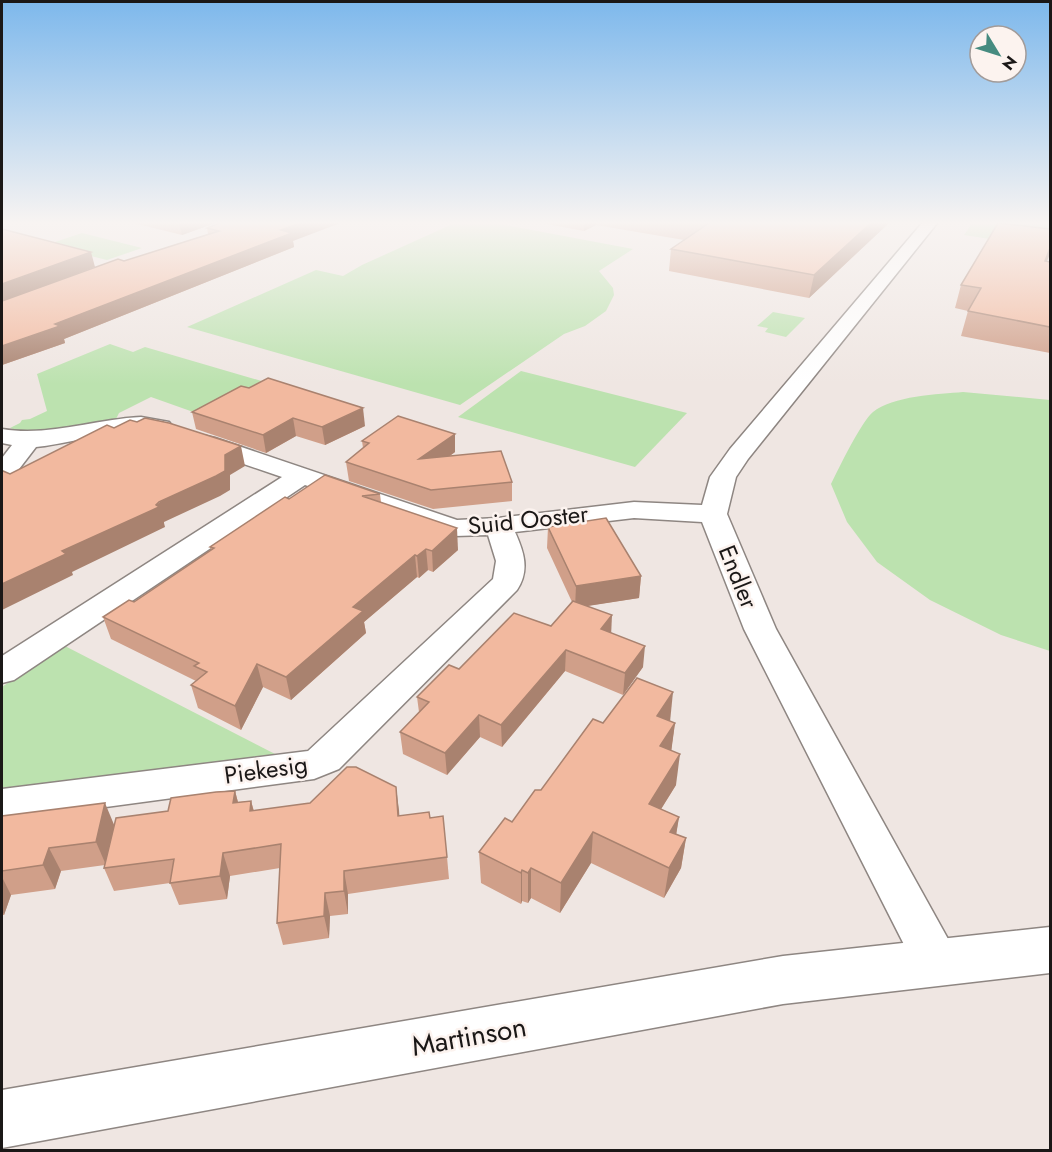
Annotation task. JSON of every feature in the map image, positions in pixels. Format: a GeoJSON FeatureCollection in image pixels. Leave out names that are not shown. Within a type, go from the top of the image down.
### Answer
{"type":"FeatureCollection","features":[{"type":"Feature","properties":{"kind":"street","name":"Endler"},"geometry":{"type":"LineString","coordinates":[[886,276],[739,453],[723,477],[713,513],[760,629],[937,963]]}},
{"type":"Feature","properties":{"kind":"street","name":"Suid Ooster"},"geometry":{"type":"LineString","coordinates":[[2,435],[27,442],[125,424],[158,426],[455,528],[498,526],[634,510],[713,513]]}},
{"type":"Feature","properties":{"kind":"street"},"geometry":{"type":"LineString","coordinates":[[2,470],[7,468],[27,442]]}},
{"type":"Feature","properties":{"kind":"street"},"geometry":{"type":"LineString","coordinates":[[2,672],[302,476]]}},
{"type":"Feature","properties":{"kind":"street","name":"Piekesig"},"geometry":{"type":"LineString","coordinates":[[2,805],[314,765],[326,759],[506,583],[512,573],[511,555],[498,526]]}},
{"type":"Feature","properties":{"kind":"street","name":"Martinson"},"geometry":{"type":"LineString","coordinates":[[2,1119],[771,982],[1050,950]]}},
{"type":"Feature","properties":{"kind":"green space"},"geometry":{"type":"Polygon","coordinates":[[[303,276],[603,276],[613,288],[614,295],[606,311],[585,326],[564,334],[460,405],[187,327],[303,276]]]}},
{"type":"Feature","properties":{"kind":"green space"},"geometry":{"type":"Polygon","coordinates":[[[773,312],[805,318],[786,337],[765,332],[768,328],[757,326],[773,312]]]}},
{"type":"Feature","properties":{"kind":"green space"},"geometry":{"type":"Polygon","coordinates":[[[110,344],[133,352],[145,347],[275,385],[213,419],[151,397],[119,413],[116,419],[29,434],[10,428],[22,420],[47,411],[37,374],[110,344]]]}},
{"type":"Feature","properties":{"kind":"green space"},"geometry":{"type":"Polygon","coordinates":[[[521,371],[687,413],[635,467],[458,417],[521,371]]]}},
{"type":"Feature","properties":{"kind":"green space"},"geometry":{"type":"Polygon","coordinates":[[[963,392],[1050,400],[1050,651],[1001,635],[930,600],[877,562],[847,522],[831,484],[857,435],[873,412],[903,399],[963,392]]]}},
{"type":"Feature","properties":{"kind":"green space"},"geometry":{"type":"Polygon","coordinates":[[[63,645],[277,755],[2,788],[2,687],[63,645]]]}},
{"type":"Feature","properties":{"kind":"building"},"geometry":{"type":"Polygon","coordinates":[[[2,276],[25,276],[2,284],[2,276]]]}},
{"type":"Feature","properties":{"kind":"building"},"geometry":{"type":"Polygon","coordinates":[[[72,276],[181,276],[55,324],[60,326],[2,346],[2,301],[72,276]]]}},
{"type":"Feature","properties":{"kind":"building"},"geometry":{"type":"Polygon","coordinates":[[[967,276],[1050,276],[1050,327],[968,311],[981,288],[961,285],[967,276]]]}},
{"type":"Feature","properties":{"kind":"building"},"geometry":{"type":"Polygon","coordinates":[[[268,378],[363,408],[322,427],[293,418],[263,435],[192,412],[241,386],[249,388],[268,378]]]}},
{"type":"Feature","properties":{"kind":"building"},"geometry":{"type":"Polygon","coordinates":[[[398,416],[455,434],[419,459],[501,451],[512,482],[431,490],[346,462],[369,443],[362,441],[398,416]]]}},
{"type":"Feature","properties":{"kind":"building"},"geometry":{"type":"Polygon","coordinates":[[[145,418],[169,423],[241,446],[225,455],[225,471],[159,502],[156,505],[159,507],[62,551],[66,554],[2,584],[2,472],[10,474],[107,425],[114,428],[130,420],[137,422],[145,418]]]}},
{"type":"Feature","properties":{"kind":"building"},"geometry":{"type":"Polygon","coordinates":[[[325,475],[380,494],[362,496],[457,528],[432,551],[426,549],[417,556],[415,555],[353,607],[363,611],[286,677],[257,664],[235,706],[191,685],[207,672],[194,666],[199,663],[103,617],[129,600],[134,602],[285,497],[289,499],[325,475]]]}},
{"type":"Feature","properties":{"kind":"building"},"geometry":{"type":"Polygon","coordinates":[[[606,518],[641,576],[576,586],[548,527],[606,518]]]}},
{"type":"Feature","properties":{"kind":"building"},"geometry":{"type":"Polygon","coordinates":[[[573,601],[612,615],[601,629],[645,646],[625,673],[566,650],[501,725],[479,715],[445,753],[400,732],[429,702],[417,697],[449,665],[459,669],[514,613],[551,626],[573,601]]]}},
{"type":"Feature","properties":{"kind":"building"},"geometry":{"type":"Polygon","coordinates":[[[637,678],[673,692],[657,716],[675,723],[660,746],[680,754],[649,804],[679,817],[670,832],[686,838],[669,868],[593,832],[561,883],[531,868],[528,873],[522,870],[521,873],[479,852],[505,818],[512,822],[535,790],[541,790],[593,719],[603,723],[637,678]]]}},
{"type":"Feature","properties":{"kind":"building"},"geometry":{"type":"Polygon","coordinates":[[[347,767],[356,767],[396,787],[398,816],[429,812],[430,818],[443,816],[447,857],[344,871],[344,891],[325,893],[324,916],[277,923],[281,844],[223,853],[220,876],[170,883],[174,859],[104,868],[116,818],[168,811],[171,798],[216,792],[235,791],[233,803],[251,801],[250,811],[310,803],[347,767]]]}},
{"type":"Feature","properties":{"kind":"building"},"geometry":{"type":"Polygon","coordinates":[[[105,803],[96,842],[49,848],[43,865],[2,871],[2,816],[105,803]]]}}]}
